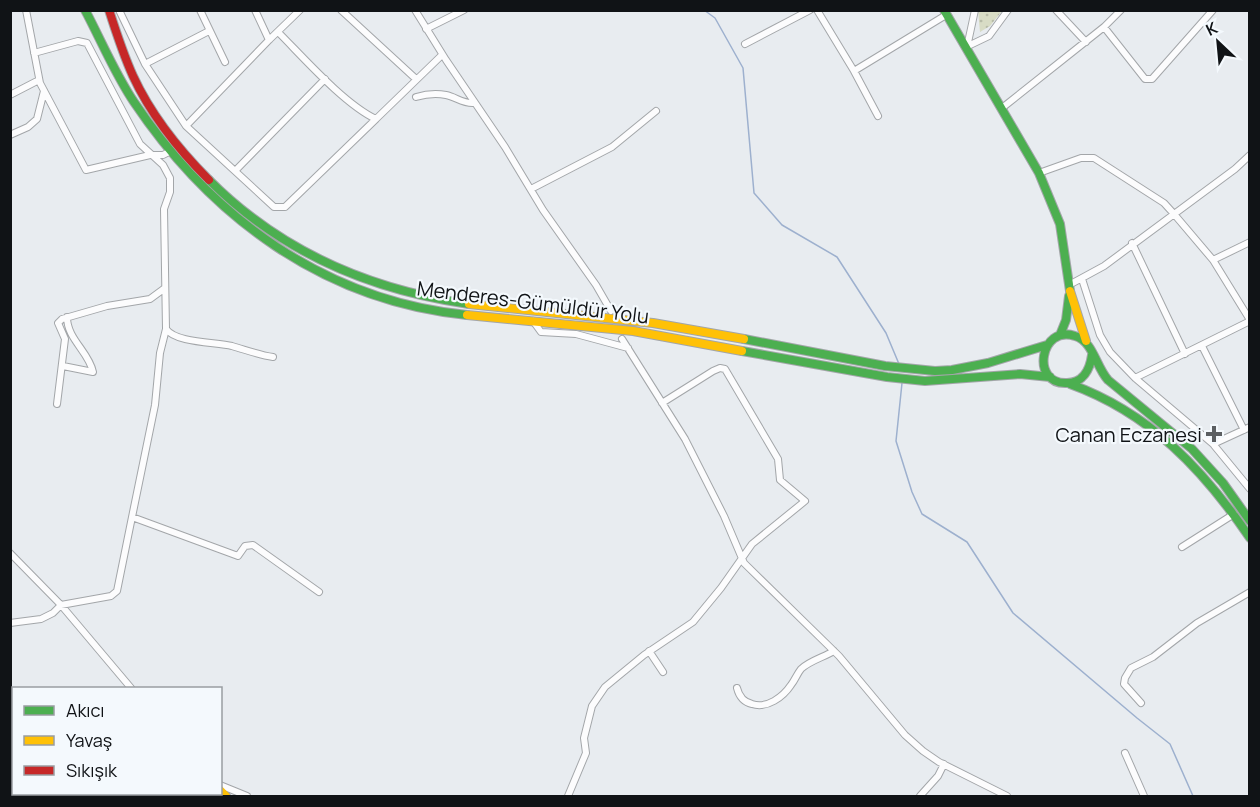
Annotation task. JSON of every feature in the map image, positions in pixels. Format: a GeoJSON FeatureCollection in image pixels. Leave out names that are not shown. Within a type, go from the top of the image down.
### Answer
{"type":"FeatureCollection","features":[{"type":"Feature","properties":{"kind":"main road","name":"Menderes-Gümüldür Yolu"},"geometry":{"type":"LineString","coordinates":[[85,10],[132,100],[169,152],[220,205],[263,239],[301,263],[356,287],[410,305],[460,314],[643,332],[887,377],[925,381],[1020,374],[1050,377]]}},
{"type":"Feature","properties":{"kind":"main road","name":"Menderes-Gümüldür Yolu"},"geometry":{"type":"LineString","coordinates":[[109,10],[128,68],[139,89],[162,126],[185,155],[249,215],[286,242],[330,266],[418,296],[460,304],[665,325],[885,366],[951,370],[1019,356],[1047,345]]}},
{"type":"Feature","properties":{"kind":"main road"},"geometry":{"type":"LineString","coordinates":[[945,13],[1039,172],[1060,224],[1070,288],[1079,324],[1105,378],[1170,429],[1201,458],[1221,480],[1250,521]]}},
{"type":"Feature","properties":{"kind":"main road"},"geometry":{"type":"LineString","coordinates":[[1070,288],[1066,321],[1060,335],[1047,345],[1043,353],[1042,362],[1050,377],[1106,398],[1169,442],[1200,473],[1234,514],[1250,538]]}},
{"type":"Feature","properties":{"kind":"main road"},"geometry":{"type":"LineString","coordinates":[[1060,335],[1077,336],[1087,343]]}},
{"type":"Feature","properties":{"kind":"main road"},"geometry":{"type":"LineString","coordinates":[[1070,384],[1084,377],[1092,363],[1092,355]]}},
{"type":"Feature","properties":{"kind":"street"},"geometry":{"type":"LineString","coordinates":[[26,10],[39,80],[86,170],[169,152]]}},
{"type":"Feature","properties":{"kind":"street"},"geometry":{"type":"LineString","coordinates":[[119,10],[145,64],[186,126],[274,207],[285,207],[442,55]]}},
{"type":"Feature","properties":{"kind":"street"},"geometry":{"type":"LineString","coordinates":[[200,10],[225,62]]}},
{"type":"Feature","properties":{"kind":"street"},"geometry":{"type":"LineString","coordinates":[[255,10],[269,40]]}},
{"type":"Feature","properties":{"kind":"street"},"geometry":{"type":"LineString","coordinates":[[186,126],[300,10]]}},
{"type":"Feature","properties":{"kind":"street"},"geometry":{"type":"LineString","coordinates":[[341,10],[416,79]]}},
{"type":"Feature","properties":{"kind":"street"},"geometry":{"type":"LineString","coordinates":[[415,10],[442,55],[611,310]]}},
{"type":"Feature","properties":{"kind":"street"},"geometry":{"type":"LineString","coordinates":[[426,29],[464,10]]}},
{"type":"Feature","properties":{"kind":"street"},"geometry":{"type":"LineString","coordinates":[[745,44],[810,10]]}},
{"type":"Feature","properties":{"kind":"street"},"geometry":{"type":"LineString","coordinates":[[817,10],[878,116]]}},
{"type":"Feature","properties":{"kind":"street"},"geometry":{"type":"LineString","coordinates":[[966,48],[975,10]]}},
{"type":"Feature","properties":{"kind":"street"},"geometry":{"type":"LineString","coordinates":[[966,48],[989,36],[1008,10]]}},
{"type":"Feature","properties":{"kind":"street"},"geometry":{"type":"LineString","coordinates":[[1056,10],[1086,42]]}},
{"type":"Feature","properties":{"kind":"street"},"geometry":{"type":"LineString","coordinates":[[1002,108],[1029,89],[1104,27],[1121,10]]}},
{"type":"Feature","properties":{"kind":"street"},"geometry":{"type":"LineString","coordinates":[[1104,27],[1145,79],[1152,79],[1213,10]]}},
{"type":"Feature","properties":{"kind":"street"},"geometry":{"type":"LineString","coordinates":[[854,71],[945,13]]}},
{"type":"Feature","properties":{"kind":"street"},"geometry":{"type":"LineString","coordinates":[[145,64],[209,31]]}},
{"type":"Feature","properties":{"kind":"street"},"geometry":{"type":"LineString","coordinates":[[278,32],[325,79],[358,108],[376,119]]}},
{"type":"Feature","properties":{"kind":"street"},"geometry":{"type":"LineString","coordinates":[[10,623],[41,619],[53,613],[61,604],[111,596],[117,591],[155,405],[160,352],[165,329],[164,209],[170,192],[170,178],[163,165],[140,144],[87,43],[78,41],[34,53]]}},
{"type":"Feature","properties":{"kind":"street"},"geometry":{"type":"LineString","coordinates":[[235,171],[325,79]]}},
{"type":"Feature","properties":{"kind":"street"},"geometry":{"type":"LineString","coordinates":[[10,94],[39,80]]}},
{"type":"Feature","properties":{"kind":"street"},"geometry":{"type":"LineString","coordinates":[[10,135],[28,127],[38,119],[44,91]]}},
{"type":"Feature","properties":{"kind":"street"},"geometry":{"type":"LineString","coordinates":[[416,96],[447,95],[467,103],[474,103]]}},
{"type":"Feature","properties":{"kind":"street"},"geometry":{"type":"LineString","coordinates":[[531,189],[612,147],[656,111]]}},
{"type":"Feature","properties":{"kind":"street"},"geometry":{"type":"LineString","coordinates":[[1070,288],[1104,266],[1132,243],[1235,169],[1250,155]]}},
{"type":"Feature","properties":{"kind":"street"},"geometry":{"type":"LineString","coordinates":[[1039,172],[1082,158],[1094,158],[1164,203],[1213,260],[1250,321],[1135,378]]}},
{"type":"Feature","properties":{"kind":"street"},"geometry":{"type":"LineString","coordinates":[[1213,260],[1250,242]]}},
{"type":"Feature","properties":{"kind":"street"},"geometry":{"type":"LineString","coordinates":[[1132,243],[1185,354]]}},
{"type":"Feature","properties":{"kind":"street"},"geometry":{"type":"LineString","coordinates":[[1082,279],[1100,335],[1110,352],[1135,378],[1213,444],[1250,489]]}},
{"type":"Feature","properties":{"kind":"street"},"geometry":{"type":"LineString","coordinates":[[57,404],[65,339],[58,323],[67,317],[107,306],[150,299],[165,288]]}},
{"type":"Feature","properties":{"kind":"street"},"geometry":{"type":"LineString","coordinates":[[63,366],[93,372],[92,364],[69,331],[67,317]]}},
{"type":"Feature","properties":{"kind":"street"},"geometry":{"type":"LineString","coordinates":[[532,321],[541,332],[576,334],[628,348]]}},
{"type":"Feature","properties":{"kind":"street"},"geometry":{"type":"LineString","coordinates":[[165,329],[179,337],[233,346],[273,357]]}},
{"type":"Feature","properties":{"kind":"street"},"geometry":{"type":"LineString","coordinates":[[622,339],[685,439],[712,491],[744,563],[834,651],[905,735],[923,751],[1007,796]]}},
{"type":"Feature","properties":{"kind":"street"},"geometry":{"type":"LineString","coordinates":[[1202,346],[1247,428],[1213,444]]}},
{"type":"Feature","properties":{"kind":"street"},"geometry":{"type":"LineString","coordinates":[[568,796],[586,753],[584,738],[592,706],[605,687],[649,651],[693,622],[721,588],[752,544],[805,501],[780,480],[778,459],[725,369],[713,371],[662,403]]}},
{"type":"Feature","properties":{"kind":"street"},"geometry":{"type":"LineString","coordinates":[[1182,547],[1234,514]]}},
{"type":"Feature","properties":{"kind":"street"},"geometry":{"type":"LineString","coordinates":[[132,517],[238,556],[245,546],[253,545],[319,592]]}},
{"type":"Feature","properties":{"kind":"street"},"geometry":{"type":"LineString","coordinates":[[10,553],[61,604],[130,687]]}},
{"type":"Feature","properties":{"kind":"street"},"geometry":{"type":"LineString","coordinates":[[1141,703],[1124,684],[1131,668],[1153,657],[1197,623],[1250,592]]}},
{"type":"Feature","properties":{"kind":"street"},"geometry":{"type":"LineString","coordinates":[[649,651],[663,672]]}},
{"type":"Feature","properties":{"kind":"street"},"geometry":{"type":"LineString","coordinates":[[737,688],[739,696],[746,702],[765,706],[781,696],[800,670],[834,651]]}},
{"type":"Feature","properties":{"kind":"street"},"geometry":{"type":"LineString","coordinates":[[1125,753],[1144,796]]}},
{"type":"Feature","properties":{"kind":"street"},"geometry":{"type":"LineString","coordinates":[[920,796],[939,776],[944,764]]}},
{"type":"Feature","properties":{"kind":"street"},"geometry":{"type":"LineString","coordinates":[[222,786],[248,796]]}},
{"type":"Feature","properties":{"kind":"green space"},"geometry":{"type":"Polygon","coordinates":[[[978,11],[1002,11],[990,26],[980,32],[978,11]]]}},
{"type":"Feature","properties":{"kind":"waterway"},"geometry":{"type":"LineString","coordinates":[[704,10],[715,18],[743,68],[754,193],[782,225],[837,257],[886,333],[899,364]]}},
{"type":"Feature","properties":{"kind":"waterway"},"geometry":{"type":"LineString","coordinates":[[902,383],[896,441],[912,492],[922,514],[967,542],[1013,613],[1170,744],[1193,796]]}},
{"type":"Feature","properties":{"kind":"traffic: fast"},"geometry":{"type":"LineString","coordinates":[[85,10],[134,102],[165,144],[199,182],[236,217],[276,247],[320,272],[366,292],[415,307],[467,315]]}},
{"type":"Feature","properties":{"kind":"traffic: fast"},"geometry":{"type":"LineString","coordinates":[[944,10],[1039,173],[1060,224],[1070,291]]}},
{"type":"Feature","properties":{"kind":"traffic: fast"},"geometry":{"type":"LineString","coordinates":[[209,180],[236,205],[266,227],[296,247],[329,263],[397,289],[469,304]]}},
{"type":"Feature","properties":{"kind":"traffic: fast"},"geometry":{"type":"LineString","coordinates":[[1060,335],[1066,320],[1069,296]]}},
{"type":"Feature","properties":{"kind":"traffic: fast"},"geometry":{"type":"LineString","coordinates":[[1092,355],[1085,374],[1073,382],[1055,381],[1048,375],[1044,366],[1047,346],[1054,339],[1063,335],[1081,339],[1090,349],[1108,380],[1192,449],[1223,483],[1250,521]]}},
{"type":"Feature","properties":{"kind":"traffic: fast"},"geometry":{"type":"LineString","coordinates":[[744,339],[885,366],[935,371],[988,363],[1047,345]]}},
{"type":"Feature","properties":{"kind":"traffic: fast"},"geometry":{"type":"LineString","coordinates":[[742,351],[887,377],[925,381],[1020,374],[1050,377]]}},
{"type":"Feature","properties":{"kind":"traffic: fast"},"geometry":{"type":"LineString","coordinates":[[1070,384],[1099,396],[1150,427],[1172,446],[1213,489],[1250,538]]}},
{"type":"Feature","properties":{"kind":"traffic: slow"},"geometry":{"type":"LineString","coordinates":[[1070,291],[1086,341]]}},
{"type":"Feature","properties":{"kind":"traffic: slow"},"geometry":{"type":"LineString","coordinates":[[469,304],[653,323],[744,339]]}},
{"type":"Feature","properties":{"kind":"traffic: slow"},"geometry":{"type":"LineString","coordinates":[[467,315],[633,331],[742,351]]}},
{"type":"Feature","properties":{"kind":"traffic: slow"},"geometry":{"type":"LineString","coordinates":[[222,792],[226,796]]}},
{"type":"Feature","properties":{"kind":"traffic: jam"},"geometry":{"type":"LineString","coordinates":[[109,10],[129,68],[148,104],[187,157],[209,180]]}},
{"type":"Feature","properties":{"kind":"place","name":"Canan Eczanesi"},"geometry":{"type":"Point","coordinates":[1214,434]}}]}
